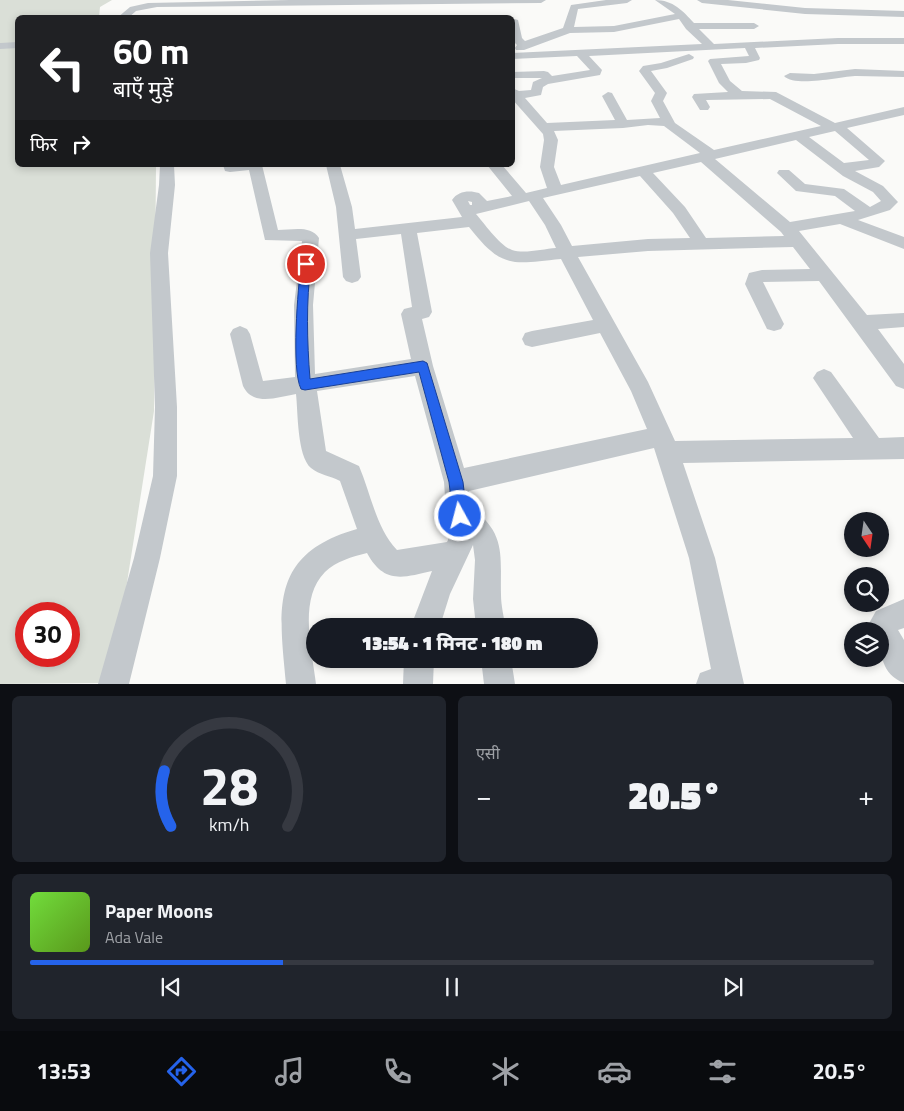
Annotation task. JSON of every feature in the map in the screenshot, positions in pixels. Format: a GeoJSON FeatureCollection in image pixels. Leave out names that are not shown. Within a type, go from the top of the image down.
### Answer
{"type":"FeatureCollection","features":[{"type":"Feature","properties":{"kind":"street"},"geometry":{"type":"LineString","coordinates":[[116,15],[118,12],[128,7],[184,2],[253,0],[299,3],[378,0]]}},
{"type":"Feature","properties":{"kind":"street"},"geometry":{"type":"LineString","coordinates":[[124,15],[135,8],[184,2],[299,3],[541,0]]}},
{"type":"Feature","properties":{"kind":"street"},"geometry":{"type":"LineString","coordinates":[[568,30],[573,8],[627,0]]}},
{"type":"Feature","properties":{"kind":"street"},"geometry":{"type":"LineString","coordinates":[[660,0],[681,16],[712,48]]}},
{"type":"Feature","properties":{"kind":"street"},"geometry":{"type":"LineString","coordinates":[[702,0],[819,12],[904,12]]}},
{"type":"Feature","properties":{"kind":"street"},"geometry":{"type":"LineString","coordinates":[[764,45],[755,35],[754,26],[748,17],[764,5],[802,1]]}},
{"type":"Feature","properties":{"kind":"street"},"geometry":{"type":"LineString","coordinates":[[260,13],[268,3]]}},
{"type":"Feature","properties":{"kind":"street"},"geometry":{"type":"LineString","coordinates":[[764,5],[809,22]]}},
{"type":"Feature","properties":{"kind":"street"},"geometry":{"type":"LineString","coordinates":[[869,12],[884,23]]}},
{"type":"Feature","properties":{"kind":"street"},"geometry":{"type":"LineString","coordinates":[[518,52],[568,30],[614,29],[681,16]]}},
{"type":"Feature","properties":{"kind":"street"},"geometry":{"type":"LineString","coordinates":[[690,27],[703,25],[720,27],[754,26]]}},
{"type":"Feature","properties":{"kind":"street"},"geometry":{"type":"LineString","coordinates":[[515,30],[518,52]]}},
{"type":"Feature","properties":{"kind":"street"},"geometry":{"type":"LineString","coordinates":[[878,40],[864,31],[902,36]]}},
{"type":"Feature","properties":{"kind":"street"},"geometry":{"type":"LineString","coordinates":[[518,52],[712,48],[878,40],[902,36]]}},
{"type":"Feature","properties":{"kind":"street"},"geometry":{"type":"LineString","coordinates":[[0,46],[15,45]]}},
{"type":"Feature","properties":{"kind":"street"},"geometry":{"type":"LineString","coordinates":[[749,46],[755,58],[746,60],[702,60],[645,69],[661,93],[657,101],[668,122],[707,155],[792,235],[862,322],[904,380]]}},
{"type":"Feature","properties":{"kind":"street"},"geometry":{"type":"LineString","coordinates":[[678,48],[702,60],[738,95]]}},
{"type":"Feature","properties":{"kind":"street"},"geometry":{"type":"LineString","coordinates":[[555,190],[547,167],[550,137],[544,128],[517,100],[537,92],[537,85],[596,72],[579,52]]}},
{"type":"Feature","properties":{"kind":"street"},"geometry":{"type":"LineString","coordinates":[[790,76],[814,77],[855,72],[904,74]]}},
{"type":"Feature","properties":{"kind":"street"},"geometry":{"type":"LineString","coordinates":[[515,75],[544,74],[550,81]]}},
{"type":"Feature","properties":{"kind":"street"},"geometry":{"type":"LineString","coordinates":[[704,107],[698,100],[698,97],[772,95],[835,127],[878,161],[874,164],[841,168]]}},
{"type":"Feature","properties":{"kind":"street"},"geometry":{"type":"LineString","coordinates":[[608,96],[623,124]]}},
{"type":"Feature","properties":{"kind":"street"},"geometry":{"type":"LineString","coordinates":[[346,235],[408,228],[474,214],[555,190],[904,111]]}},
{"type":"Feature","properties":{"kind":"street"},"geometry":{"type":"LineString","coordinates":[[544,128],[648,121],[668,122]]}},
{"type":"Feature","properties":{"kind":"street"},"geometry":{"type":"LineString","coordinates":[[474,214],[502,251],[512,256],[648,245],[702,244],[792,235],[889,205],[889,199],[878,189],[841,168],[798,135]]}},
{"type":"Feature","properties":{"kind":"street"},"geometry":{"type":"LineString","coordinates":[[113,684],[147,558],[165,476],[166,407],[160,253],[167,167]]}},
{"type":"Feature","properties":{"kind":"street"},"geometry":{"type":"LineString","coordinates":[[230,167],[235,169],[244,167]]}},
{"type":"Feature","properties":{"kind":"street"},"geometry":{"type":"LineString","coordinates":[[254,167],[271,236],[308,234],[311,238],[304,284],[302,352],[305,385],[317,458],[324,465],[350,474],[373,538],[382,555],[394,564],[403,564],[456,553]]}},
{"type":"Feature","properties":{"kind":"street"},"geometry":{"type":"LineString","coordinates":[[334,167],[344,208],[352,277]]}},
{"type":"Feature","properties":{"kind":"street"},"geometry":{"type":"LineString","coordinates":[[496,167],[553,225],[566,253],[640,388],[665,444],[702,558],[722,682]]}},
{"type":"Feature","properties":{"kind":"street"},"geometry":{"type":"LineString","coordinates":[[643,170],[680,210],[702,244]]}},
{"type":"Feature","properties":{"kind":"street"},"geometry":{"type":"LineString","coordinates":[[784,174],[805,190],[839,192],[867,212]]}},
{"type":"Feature","properties":{"kind":"street"},"geometry":{"type":"LineString","coordinates":[[842,219],[861,228],[904,243]]}},
{"type":"Feature","properties":{"kind":"street"},"geometry":{"type":"LineString","coordinates":[[408,228],[422,312],[411,314],[423,366],[456,482],[460,516],[460,541],[456,553],[436,591],[428,618]]}},
{"type":"Feature","properties":{"kind":"street"},"geometry":{"type":"LineString","coordinates":[[774,324],[754,284],[755,278],[762,276],[824,275]]}},
{"type":"Feature","properties":{"kind":"street"},"geometry":{"type":"LineString","coordinates":[[862,322],[904,320]]}},
{"type":"Feature","properties":{"kind":"street"},"geometry":{"type":"LineString","coordinates":[[532,339],[605,325]]}},
{"type":"Feature","properties":{"kind":"street"},"geometry":{"type":"LineString","coordinates":[[240,334],[254,386],[259,390],[305,385],[423,366]]}},
{"type":"Feature","properties":{"kind":"street"},"geometry":{"type":"LineString","coordinates":[[824,378],[873,448]]}},
{"type":"Feature","properties":{"kind":"street"},"geometry":{"type":"LineString","coordinates":[[456,482],[665,444],[904,448]]}},
{"type":"Feature","properties":{"kind":"street"},"geometry":{"type":"LineString","coordinates":[[460,516],[475,525],[486,544],[489,561],[487,593],[490,618]]}},
{"type":"Feature","properties":{"kind":"street"},"geometry":{"type":"LineString","coordinates":[[301,684],[294,610],[299,585],[315,563],[332,552],[373,538]]}},
{"type":"Feature","properties":{"kind":"street"},"geometry":{"type":"LineString","coordinates":[[904,613],[886,621],[882,627],[885,636],[904,668]]}},
{"type":"Feature","properties":{"kind":"street"},"geometry":{"type":"LineString","coordinates":[[418,684],[419,668]]}},
{"type":"Feature","properties":{"kind":"street"},"geometry":{"type":"LineString","coordinates":[[497,668],[500,684]]}},
{"type":"Feature","properties":{"kind":"shaded area"},"geometry":{"type":"Polygon","coordinates":[[[0,0],[112,0],[100,7],[99,15],[15,15],[15,167],[156,167],[154,411],[120,627],[103,683],[0,684],[0,0]]]}},
{"type":"Feature","properties":{"kind":"route"},"geometry":{"type":"LineString","coordinates":[[306,264],[302,352],[305,385],[423,366],[456,482],[460,516]]}}]}
